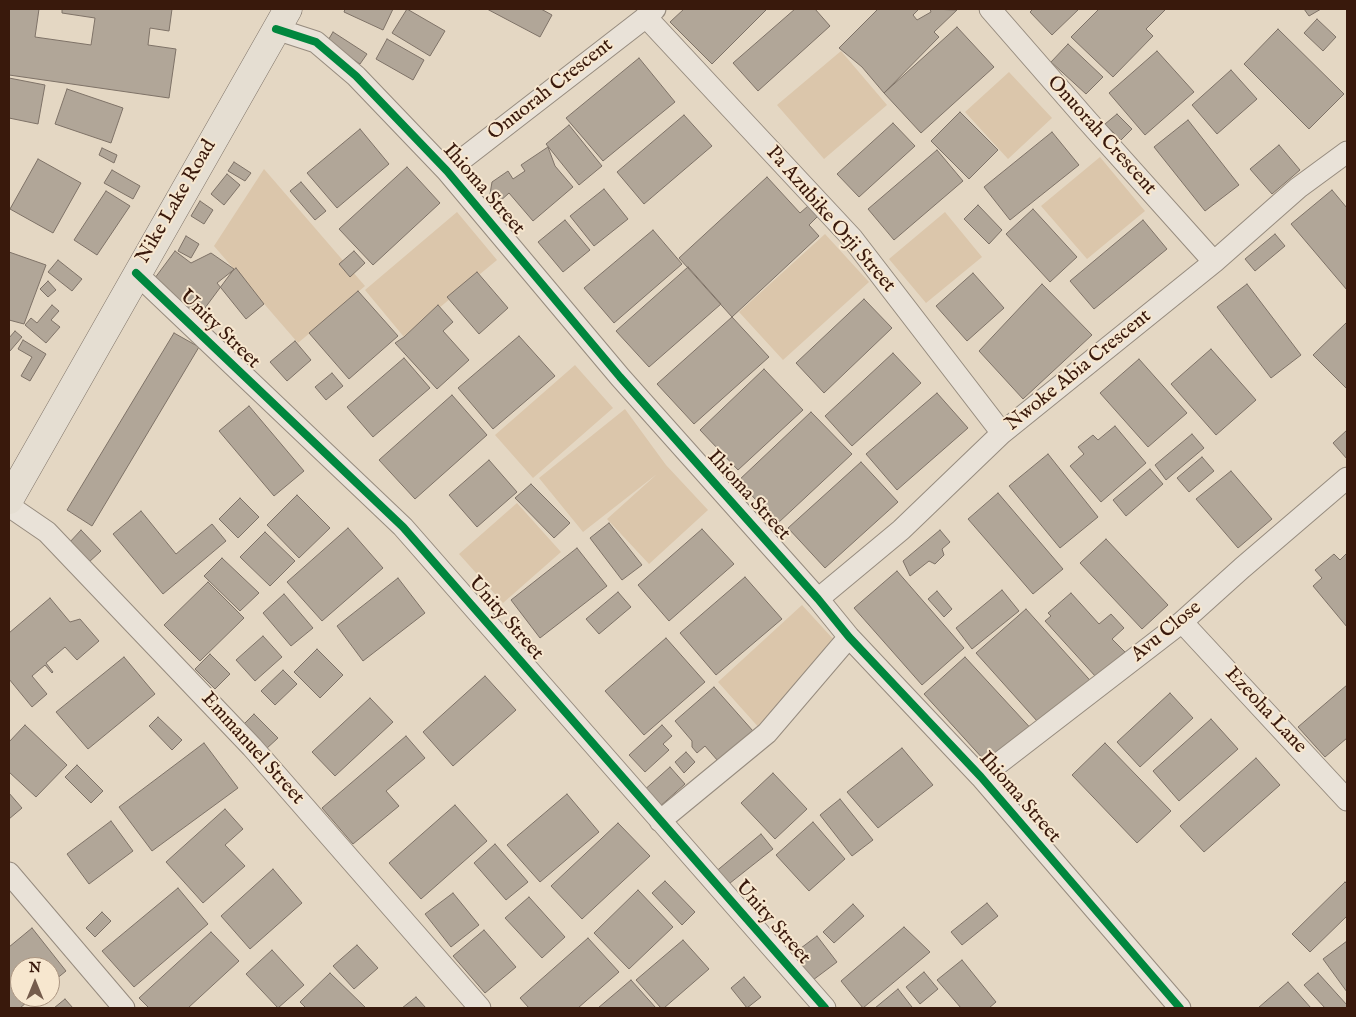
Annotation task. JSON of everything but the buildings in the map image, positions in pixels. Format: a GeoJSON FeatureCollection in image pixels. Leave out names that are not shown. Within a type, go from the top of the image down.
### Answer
{"type":"FeatureCollection","features":[{"type":"Feature","properties":{"kind":"main road","name":"Nike Lake Road"},"geometry":{"type":"LineString","coordinates":[[9,500],[282,19]]}},
{"type":"Feature","properties":{"kind":"street","name":"Onuorah Crescent"},"geometry":{"type":"LineString","coordinates":[[990,9],[1214,262]]}},
{"type":"Feature","properties":{"kind":"street","name":"Onuorah Crescent"},"geometry":{"type":"LineString","coordinates":[[447,171],[650,12]]}},
{"type":"Feature","properties":{"kind":"street","name":"Pa Azubike Orji Street"},"geometry":{"type":"LineString","coordinates":[[650,12],[852,238],[1002,433]]}},
{"type":"Feature","properties":{"kind":"street","name":"Ihioma Street"},"geometry":{"type":"LineString","coordinates":[[282,19],[316,42],[356,76],[447,171],[620,377],[818,599],[849,637],[981,777],[1180,1008]]}},
{"type":"Feature","properties":{"kind":"street","name":"Nwoke Abia Crescent"},"geometry":{"type":"LineString","coordinates":[[818,599],[901,530],[1002,433],[1214,262],[1298,188],[1347,152]]}},
{"type":"Feature","properties":{"kind":"street","name":"Unity Street"},"geometry":{"type":"LineString","coordinates":[[136,274],[403,527],[825,1008]]}},
{"type":"Feature","properties":{"kind":"street","name":"Avu Close"},"geometry":{"type":"LineString","coordinates":[[981,777],[1182,622],[1347,478]]}},
{"type":"Feature","properties":{"kind":"street","name":"Emmanuel Street"},"geometry":{"type":"LineString","coordinates":[[9,506],[47,532],[252,747],[480,1008]]}},
{"type":"Feature","properties":{"kind":"street","name":"Ezeoha Lane"},"geometry":{"type":"LineString","coordinates":[[1182,622],[1347,800]]}},
{"type":"Feature","properties":{"kind":"street"},"geometry":{"type":"LineString","coordinates":[[660,821],[767,733],[849,637]]}},
{"type":"Feature","properties":{"kind":"street"},"geometry":{"type":"LineString","coordinates":[[9,874],[124,1008]]}},
{"type":"Feature","properties":{"kind":"shaded area"},"geometry":{"type":"Polygon","coordinates":[[[841,51],[887,105],[824,159],[777,105],[841,51]]]}},
{"type":"Feature","properties":{"kind":"shaded area"},"geometry":{"type":"Polygon","coordinates":[[[1009,72],[1052,118],[1008,159],[965,112],[1009,72]]]}},
{"type":"Feature","properties":{"kind":"shaded area"},"geometry":{"type":"Polygon","coordinates":[[[1100,157],[1145,211],[1087,259],[1041,206],[1100,157]]]}},
{"type":"Feature","properties":{"kind":"shaded area"},"geometry":{"type":"Polygon","coordinates":[[[264,169],[365,286],[298,343],[214,246],[264,169]]]}},
{"type":"Feature","properties":{"kind":"shaded area"},"geometry":{"type":"Polygon","coordinates":[[[457,212],[497,260],[404,337],[365,290],[457,212]]]}},
{"type":"Feature","properties":{"kind":"shaded area"},"geometry":{"type":"Polygon","coordinates":[[[945,212],[982,257],[926,303],[889,259],[945,212]]]}},
{"type":"Feature","properties":{"kind":"shaded area"},"geometry":{"type":"Polygon","coordinates":[[[825,234],[869,282],[783,360],[739,312],[825,234]]]}},
{"type":"Feature","properties":{"kind":"shaded area"},"geometry":{"type":"Polygon","coordinates":[[[575,365],[613,408],[533,478],[495,435],[575,365]]]}},
{"type":"Feature","properties":{"kind":"shaded area"},"geometry":{"type":"Polygon","coordinates":[[[625,409],[666,465],[708,510],[649,564],[607,519],[657,474],[583,532],[539,478],[625,409]]]}},
{"type":"Feature","properties":{"kind":"shaded area"},"geometry":{"type":"Polygon","coordinates":[[[517,503],[561,552],[503,603],[459,554],[517,503]]]}},
{"type":"Feature","properties":{"kind":"shaded area"},"geometry":{"type":"Polygon","coordinates":[[[802,605],[846,653],[761,730],[718,682],[802,605]]]}},
{"type":"Feature","properties":{"kind":"cycle path"},"geometry":{"type":"LineString","coordinates":[[276,29],[316,42],[356,76],[447,171],[620,377],[818,599],[849,637],[981,777],[1180,1008]]}},
{"type":"Feature","properties":{"kind":"cycle path"},"geometry":{"type":"LineString","coordinates":[[136,273],[403,527],[825,1008]]}}]}
